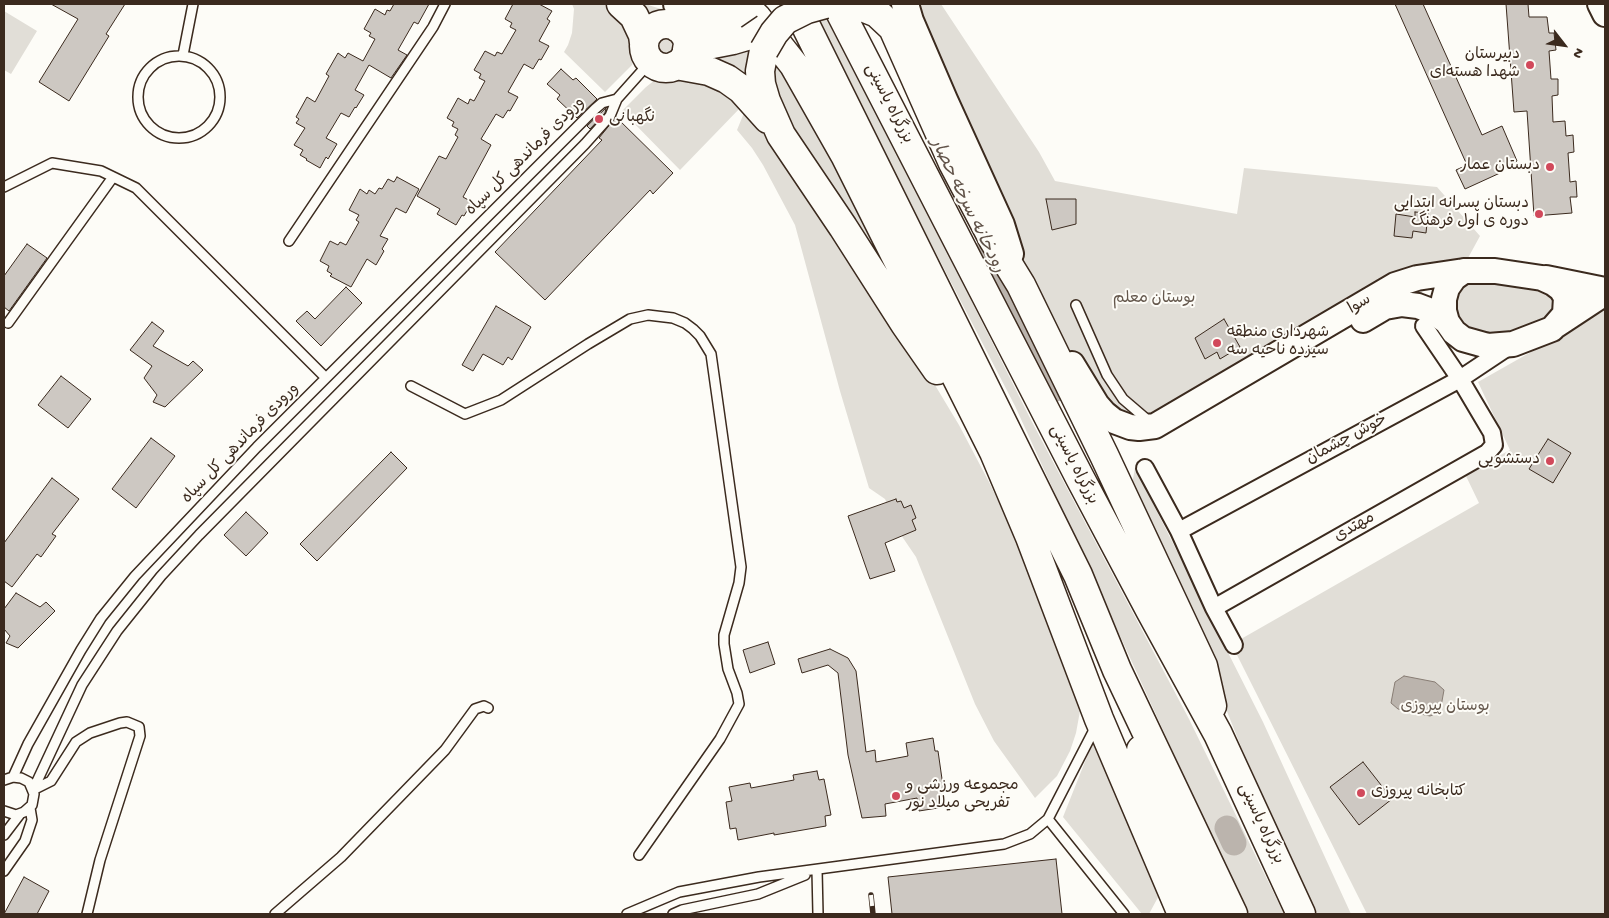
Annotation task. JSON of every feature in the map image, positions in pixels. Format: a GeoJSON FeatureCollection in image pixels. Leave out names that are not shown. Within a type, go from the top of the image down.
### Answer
{"type":"FeatureCollection","features":[{"type":"Feature","properties":{"kind":"highway"},"geometry":{"type":"LineString","coordinates":[[621,4],[634,16],[643,35],[669,42],[734,40],[737,17]]}},
{"type":"Feature","properties":{"kind":"highway"},"geometry":{"type":"LineString","coordinates":[[737,17],[773,23],[807,9],[844,7],[878,13],[892,28],[953,163],[994,240],[1021,285],[1104,455],[1203,666],[1218,734]]}},
{"type":"Feature","properties":{"kind":"highway","name":"بزرگراه یاسینی"},"geometry":{"type":"LineString","coordinates":[[844,7],[1085,487],[1218,734],[1301,914]]}},
{"type":"Feature","properties":{"kind":"highway"},"geometry":{"type":"LineString","coordinates":[[795,15],[1078,575],[1117,670],[1233,914]]}},
{"type":"Feature","properties":{"kind":"highway"},"geometry":{"type":"LineString","coordinates":[[737,17],[761,59],[761,84],[766,101],[781,134]]}},
{"type":"Feature","properties":{"kind":"highway"},"geometry":{"type":"LineString","coordinates":[[737,17],[757,18],[794,65],[845,155],[994,452],[1039,560],[1099,719],[1182,914]]}},
{"type":"Feature","properties":{"kind":"highway"},"geometry":{"type":"LineString","coordinates":[[669,42],[709,71],[727,79],[741,89],[781,134],[906,324],[994,452]]}},
{"type":"Feature","properties":{"kind":"highway"},"geometry":{"type":"LineString","coordinates":[[1117,670],[1156,804],[1204,914]]}},
{"type":"Feature","properties":{"kind":"main road"},"geometry":{"type":"LineString","coordinates":[[905,4],[910,21],[944,100],[1001,225],[1021,285]]}},
{"type":"Feature","properties":{"kind":"main road"},"geometry":{"type":"LineString","coordinates":[[1600,4],[1605,14]]}},
{"type":"Feature","properties":{"kind":"main road"},"geometry":{"type":"LineString","coordinates":[[669,42],[686,6],[737,17]]}},
{"type":"Feature","properties":{"kind":"main road"},"geometry":{"type":"LineString","coordinates":[[1464,271],[1454,278],[1447,288],[1444,299],[1444,311],[1435,324],[1454,332],[1463,339],[1488,346],[1513,344],[1552,329],[1605,291]]}},
{"type":"Feature","properties":{"kind":"main road","name":"سوا"},"geometry":{"type":"LineString","coordinates":[[1021,285],[1104,414],[1122,425],[1139,428],[1159,425],[1395,285],[1417,278],[1464,271],[1495,272],[1542,278],[1605,291]]}},
{"type":"Feature","properties":{"kind":"main road"},"geometry":{"type":"LineString","coordinates":[[1542,278],[1557,286],[1566,297],[1565,314],[1552,329]]}},
{"type":"Feature","properties":{"kind":"main road","name":"سوا"},"geometry":{"type":"LineString","coordinates":[[1159,425],[1160,431],[1166,433],[1385,307],[1402,304],[1418,306],[1434,312],[1435,324]]}},
{"type":"Feature","properties":{"kind":"street"},"geometry":{"type":"LineString","coordinates":[[1435,324],[1460,379]]}},
{"type":"Feature","properties":{"kind":"street","name":"خوش چشمان"},"geometry":{"type":"LineString","coordinates":[[1179,531],[1460,379],[1513,344]]}},
{"type":"Feature","properties":{"kind":"street","name":"مهتدی"},"geometry":{"type":"LineString","coordinates":[[1214,608],[1487,454],[1494,445],[1492,433],[1460,379]]}},
{"type":"Feature","properties":{"kind":"street"},"geometry":{"type":"LineString","coordinates":[[1144,468],[1179,531],[1214,608],[1234,645]]}},
{"type":"Feature","properties":{"kind":"lane"},"geometry":{"type":"LineString","coordinates":[[182,55],[193,4]]}},
{"type":"Feature","properties":{"kind":"lane"},"geometry":{"type":"LineString","coordinates":[[289,241],[433,27],[445,4]]}},
{"type":"Feature","properties":{"kind":"lane"},"geometry":{"type":"LineString","coordinates":[[617,99],[669,42]]}},
{"type":"Feature","properties":{"kind":"lane"},"geometry":{"type":"LineString","coordinates":[[182,55],[196,59],[208,67],[217,79],[220,100],[213,120],[203,131],[190,137],[176,138],[163,135],[152,129],[143,118],[138,106],[137,93],[140,80],[147,69],[157,61],[170,56],[182,55]]}},
{"type":"Feature","properties":{"kind":"lane","name":"ورودی فرماندهی کل سپاه"},"geometry":{"type":"LineString","coordinates":[[13,776],[28,744],[81,650],[101,618],[135,576],[326,378],[594,109],[602,103],[617,99]]}},
{"type":"Feature","properties":{"kind":"lane","name":"ورودی فرماندهی کل سپاه"},"geometry":{"type":"LineString","coordinates":[[4,871],[25,841],[32,820],[30,808],[33,801],[33,790],[82,685],[117,631],[161,576],[199,535],[585,144],[610,116],[617,99]]}},
{"type":"Feature","properties":{"kind":"lane"},"geometry":{"type":"LineString","coordinates":[[4,187],[52,163],[102,171],[136,188],[326,378]]}},
{"type":"Feature","properties":{"kind":"lane"},"geometry":{"type":"LineString","coordinates":[[8,323],[113,177]]}},
{"type":"Feature","properties":{"kind":"lane"},"geometry":{"type":"LineString","coordinates":[[1076,305],[1107,375],[1123,399],[1159,425]]}},
{"type":"Feature","properties":{"kind":"lane"},"geometry":{"type":"LineString","coordinates":[[411,386],[465,414],[501,400],[630,319],[648,315],[673,318],[685,323],[700,336],[711,354],[741,567],[739,583],[724,635],[728,669],[739,704],[720,739],[639,855]]}},
{"type":"Feature","properties":{"kind":"lane"},"geometry":{"type":"LineString","coordinates":[[275,914],[341,857],[445,750],[475,709],[484,706],[488,708]]}},
{"type":"Feature","properties":{"kind":"lane"},"geometry":{"type":"LineString","coordinates":[[627,914],[679,892],[759,877],[1004,844],[1030,834],[1048,819],[1099,719]]}},
{"type":"Feature","properties":{"kind":"lane"},"geometry":{"type":"LineString","coordinates":[[4,780],[17,776],[29,782],[33,790],[51,781],[76,742],[90,733],[127,722],[139,728],[140,736],[100,860],[87,914]]}},
{"type":"Feature","properties":{"kind":"lane"},"geometry":{"type":"LineString","coordinates":[[4,836],[20,814],[30,808]]}},
{"type":"Feature","properties":{"kind":"lane"},"geometry":{"type":"LineString","coordinates":[[4,811],[20,814]]}},
{"type":"Feature","properties":{"kind":"lane"},"geometry":{"type":"LineString","coordinates":[[1048,819],[1124,914]]}},
{"type":"Feature","properties":{"kind":"lane"},"geometry":{"type":"LineString","coordinates":[[673,914],[682,910],[758,894],[817,870]]}},
{"type":"Feature","properties":{"kind":"lane"},"geometry":{"type":"LineString","coordinates":[[817,870],[818,914]]}},
{"type":"Feature","properties":{"kind":"green space"},"geometry":{"type":"Polygon","coordinates":[[[572,4],[614,4],[639,49],[632,65],[605,92],[564,52],[572,33],[574,9],[572,4]]]}},
{"type":"Feature","properties":{"kind":"green space"},"geometry":{"type":"Polygon","coordinates":[[[629,4],[645,4],[674,13],[673,18],[662,17],[648,25],[629,4]]]}},
{"type":"Feature","properties":{"kind":"green space"},"geometry":{"type":"Polygon","coordinates":[[[807,4],[823,4],[1032,422],[1189,719],[1284,914],[1249,914],[1221,857],[1015,406],[807,4]]]}},
{"type":"Feature","properties":{"kind":"green space","name":"بوستان معلم"},"geometry":{"type":"Polygon","coordinates":[[[915,4],[941,4],[1039,152],[1055,181],[1237,214],[1244,168],[1437,187],[1480,236],[1468,258],[1415,267],[1152,417],[1125,421],[1072,357],[1027,269],[915,4]]]}},
{"type":"Feature","properties":{"kind":"green space"},"geometry":{"type":"Polygon","coordinates":[[[4,11],[37,31],[11,74],[4,70],[4,11]]]}},
{"type":"Feature","properties":{"kind":"green space"},"geometry":{"type":"Polygon","coordinates":[[[669,32],[673,34],[682,49],[664,60],[660,59],[654,51],[657,38],[669,32]]]}},
{"type":"Feature","properties":{"kind":"green space"},"geometry":{"type":"Polygon","coordinates":[[[750,40],[759,95],[695,49],[750,40]]]}},
{"type":"Feature","properties":{"kind":"green space"},"geometry":{"type":"Polygon","coordinates":[[[778,59],[911,307],[803,153],[764,72],[778,59]]]}},
{"type":"Feature","properties":{"kind":"green space"},"geometry":{"type":"Polygon","coordinates":[[[671,74],[709,79],[742,106],[680,170],[622,111],[655,80],[671,74]]]}},
{"type":"Feature","properties":{"kind":"green space"},"geometry":{"type":"Polygon","coordinates":[[[746,108],[763,123],[894,317],[959,425],[989,482],[1035,578],[1080,693],[1080,711],[1070,751],[1057,776],[1035,798],[994,741],[975,704],[916,557],[901,535],[885,499],[869,488],[840,391],[795,225],[763,165],[737,130],[746,108]]]}},
{"type":"Feature","properties":{"kind":"green space"},"geometry":{"type":"Polygon","coordinates":[[[1470,279],[1554,290],[1557,319],[1502,337],[1477,332],[1467,326],[1455,310],[1456,293],[1470,279]]]}},
{"type":"Feature","properties":{"kind":"green space","name":"بوستان پیروزی"},"geometry":{"type":"Polygon","coordinates":[[[1605,310],[1605,914],[1367,914],[1236,653],[1241,639],[1479,503],[1465,474],[1510,450],[1478,382],[1605,310]]]}},
{"type":"Feature","properties":{"kind":"green space"},"geometry":{"type":"Polygon","coordinates":[[[1135,468],[1263,722],[1351,914],[1317,914],[1242,749],[1132,484],[1135,468]]]}},
{"type":"Feature","properties":{"kind":"green space"},"geometry":{"type":"Polygon","coordinates":[[[1098,729],[1163,888],[1149,914],[1142,914],[1063,817],[1098,729]]]}},
{"type":"Feature","properties":{"kind":"shaded area"},"geometry":{"type":"Polygon","coordinates":[[[1404,676],[1435,682],[1444,690],[1440,712],[1430,716],[1398,709],[1391,703],[1395,682],[1404,676]]]}},
{"type":"Feature","properties":{"kind":"building"},"geometry":{"type":"Polygon","coordinates":[[[51,4],[125,4],[106,34],[109,36],[69,101],[39,82],[78,19],[51,4]]]}},
{"type":"Feature","properties":{"kind":"building"},"geometry":{"type":"Polygon","coordinates":[[[394,4],[429,4],[418,24],[414,22],[398,50],[407,55],[391,78],[369,65],[355,90],[364,95],[349,117],[341,113],[326,138],[337,144],[320,168],[300,155],[303,150],[294,145],[305,128],[296,123],[299,119],[296,117],[307,97],[315,102],[329,76],[326,74],[338,53],[345,58],[348,53],[363,61],[375,39],[369,36],[371,33],[364,29],[375,9],[385,15],[387,10],[390,11],[394,4]]]}},
{"type":"Feature","properties":{"kind":"building"},"geometry":{"type":"Polygon","coordinates":[[[513,4],[539,4],[552,11],[547,19],[550,21],[539,41],[549,46],[533,69],[524,64],[508,92],[518,97],[510,111],[508,110],[503,118],[496,114],[481,139],[491,145],[463,197],[472,202],[456,225],[437,214],[440,209],[417,196],[439,156],[446,159],[458,137],[455,135],[458,129],[452,126],[454,122],[447,118],[458,98],[468,104],[470,99],[474,101],[485,81],[479,78],[481,74],[474,70],[485,51],[495,56],[497,52],[502,54],[516,30],[510,27],[512,23],[505,19],[513,4]]]}},
{"type":"Feature","properties":{"kind":"building"},"geometry":{"type":"Polygon","coordinates":[[[1395,4],[1423,4],[1482,135],[1502,126],[1517,161],[1498,170],[1500,173],[1465,189],[1456,170],[1467,165],[1395,4]]]}},
{"type":"Feature","properties":{"kind":"building"},"geometry":{"type":"Polygon","coordinates":[[[1506,4],[1528,4],[1529,17],[1547,17],[1549,33],[1554,33],[1556,50],[1549,51],[1551,79],[1558,79],[1558,95],[1552,96],[1553,122],[1565,121],[1566,136],[1573,135],[1574,152],[1568,153],[1570,182],[1576,181],[1577,197],[1570,197],[1572,213],[1534,216],[1527,111],[1514,112],[1506,4]]]}},
{"type":"Feature","properties":{"kind":"building"},"geometry":{"type":"Polygon","coordinates":[[[561,69],[573,80],[576,78],[597,99],[577,118],[557,99],[560,95],[547,84],[561,69]]]}},
{"type":"Feature","properties":{"kind":"building"},"geometry":{"type":"Polygon","coordinates":[[[606,108],[605,113],[590,129],[587,126],[606,108]]]}},
{"type":"Feature","properties":{"kind":"building"},"geometry":{"type":"Polygon","coordinates":[[[616,117],[673,173],[653,194],[650,190],[545,300],[495,252],[602,140],[599,138],[616,117]]]}},
{"type":"Feature","properties":{"kind":"building"},"geometry":{"type":"Polygon","coordinates":[[[397,177],[419,189],[406,213],[396,208],[380,236],[388,239],[376,265],[367,259],[351,287],[330,276],[332,274],[327,271],[329,266],[320,261],[330,241],[338,245],[340,242],[346,245],[359,222],[356,220],[359,215],[349,210],[360,189],[367,194],[369,190],[375,194],[379,188],[382,189],[388,179],[394,182],[397,177]]]}},
{"type":"Feature","properties":{"kind":"building"},"geometry":{"type":"Polygon","coordinates":[[[1046,199],[1076,199],[1076,224],[1052,230],[1046,199]]]}},
{"type":"Feature","properties":{"kind":"building"},"geometry":{"type":"Polygon","coordinates":[[[1415,212],[1428,213],[1426,233],[1413,231],[1412,238],[1394,236],[1396,214],[1415,217],[1415,212]]]}},
{"type":"Feature","properties":{"kind":"building"},"geometry":{"type":"Polygon","coordinates":[[[27,244],[47,258],[9,311],[4,307],[4,276],[27,244]]]}},
{"type":"Feature","properties":{"kind":"building"},"geometry":{"type":"Polygon","coordinates":[[[346,287],[362,303],[321,346],[296,321],[307,311],[315,319],[346,287]]]}},
{"type":"Feature","properties":{"kind":"building"},"geometry":{"type":"Polygon","coordinates":[[[496,306],[531,327],[512,360],[508,357],[503,365],[483,354],[473,371],[462,365],[496,306]]]}},
{"type":"Feature","properties":{"kind":"building","name":"شهرداری منطقه سیزده ناحیه سه"},"geometry":{"type":"Polygon","coordinates":[[[1224,319],[1240,347],[1220,359],[1217,352],[1205,359],[1195,338],[1224,319]]]}},
{"type":"Feature","properties":{"kind":"building"},"geometry":{"type":"Polygon","coordinates":[[[152,322],[164,331],[153,346],[188,366],[193,361],[203,370],[165,407],[153,402],[157,395],[144,378],[152,366],[130,350],[152,322]]]}},
{"type":"Feature","properties":{"kind":"building"},"geometry":{"type":"Polygon","coordinates":[[[61,376],[91,399],[68,428],[38,405],[61,376]]]}},
{"type":"Feature","properties":{"kind":"building"},"geometry":{"type":"Polygon","coordinates":[[[151,438],[175,456],[136,508],[112,489],[151,438]]]}},
{"type":"Feature","properties":{"kind":"building","name":"دستشویی"},"geometry":{"type":"Polygon","coordinates":[[[1548,439],[1571,453],[1553,483],[1529,469],[1548,439]]]}},
{"type":"Feature","properties":{"kind":"building"},"geometry":{"type":"Polygon","coordinates":[[[391,452],[407,468],[317,561],[300,544],[391,452]]]}},
{"type":"Feature","properties":{"kind":"building"},"geometry":{"type":"Polygon","coordinates":[[[52,478],[79,499],[52,534],[56,536],[41,557],[37,554],[12,587],[4,581],[4,543],[52,478]]]}},
{"type":"Feature","properties":{"kind":"building"},"geometry":{"type":"Polygon","coordinates":[[[896,499],[897,502],[901,501],[904,508],[911,505],[916,518],[912,520],[916,530],[885,543],[895,571],[870,579],[848,516],[896,499]]]}},
{"type":"Feature","properties":{"kind":"building"},"geometry":{"type":"Polygon","coordinates":[[[246,512],[268,533],[246,556],[224,535],[246,512]]]}},
{"type":"Feature","properties":{"kind":"building"},"geometry":{"type":"Polygon","coordinates":[[[16,593],[40,607],[46,602],[55,611],[18,648],[6,643],[10,636],[4,629],[4,609],[16,593]]]}},
{"type":"Feature","properties":{"kind":"building"},"geometry":{"type":"Polygon","coordinates":[[[768,642],[775,664],[750,673],[743,650],[768,642]]]}},
{"type":"Feature","properties":{"kind":"building"},"geometry":{"type":"Polygon","coordinates":[[[830,649],[848,658],[856,671],[866,752],[875,750],[876,762],[908,756],[906,743],[933,738],[935,751],[938,751],[944,807],[919,811],[917,798],[885,804],[886,816],[862,818],[848,755],[838,673],[828,665],[802,673],[798,659],[830,649]]]}},
{"type":"Feature","properties":{"kind":"building","name":"کتابخانه پیروزی"},"geometry":{"type":"Polygon","coordinates":[[[1363,762],[1392,799],[1359,825],[1330,787],[1363,762]]]}},
{"type":"Feature","properties":{"kind":"building"},"geometry":{"type":"Polygon","coordinates":[[[817,771],[819,780],[824,779],[831,815],[825,816],[826,826],[738,840],[736,828],[730,829],[726,802],[732,801],[729,787],[750,783],[751,788],[794,780],[793,775],[817,771]]]}},
{"type":"Feature","properties":{"kind":"building"},"geometry":{"type":"Polygon","coordinates":[[[1056,859],[1062,914],[892,914],[888,877],[1056,859]]]}},
{"type":"Feature","properties":{"kind":"building"},"geometry":{"type":"Polygon","coordinates":[[[24,877],[49,891],[37,914],[4,914],[24,877]]]}},
{"type":"Feature","properties":{"kind":"waterway","name":"رودخانه سرخه حصار"},"geometry":{"type":"LineString","coordinates":[[987,250],[1056,389]]}},
{"type":"Feature","properties":{"kind":"waterway","name":"رودخانه سرخه حصار"},"geometry":{"type":"LineString","coordinates":[[1227,828],[1234,843]]}},
{"type":"Feature","properties":{"kind":"railway"},"geometry":{"type":"LineString","coordinates":[[871,895],[873,914]]}},
{"type":"Feature","properties":{"kind":"place","name":"دبیرستان شهدا هسته‌ای"},"geometry":{"type":"Point","coordinates":[1530,65]}},
{"type":"Feature","properties":{"kind":"place","name":"نگهبانی"},"geometry":{"type":"Point","coordinates":[599,119]}},
{"type":"Feature","properties":{"kind":"place","name":"دبستان عمار"},"geometry":{"type":"Point","coordinates":[1550,167]}},
{"type":"Feature","properties":{"kind":"place","name":"دبستان پسرانه ابتدایی دوره ی اول فرهنگ"},"geometry":{"type":"Point","coordinates":[1539,214]}},
{"type":"Feature","properties":{"kind":"place","name":"شهرداری منطقه سیزده ناحیه سه"},"geometry":{"type":"Point","coordinates":[1217,343]}},
{"type":"Feature","properties":{"kind":"place","name":"دستشویی"},"geometry":{"type":"Point","coordinates":[1550,461]}},
{"type":"Feature","properties":{"kind":"place","name":"کتابخانه پیروزی"},"geometry":{"type":"Point","coordinates":[1361,793]}},
{"type":"Feature","properties":{"kind":"place","name":"مجموعه ورزشی و تفریحی میلاد نور"},"geometry":{"type":"Point","coordinates":[896,796]}}]}
